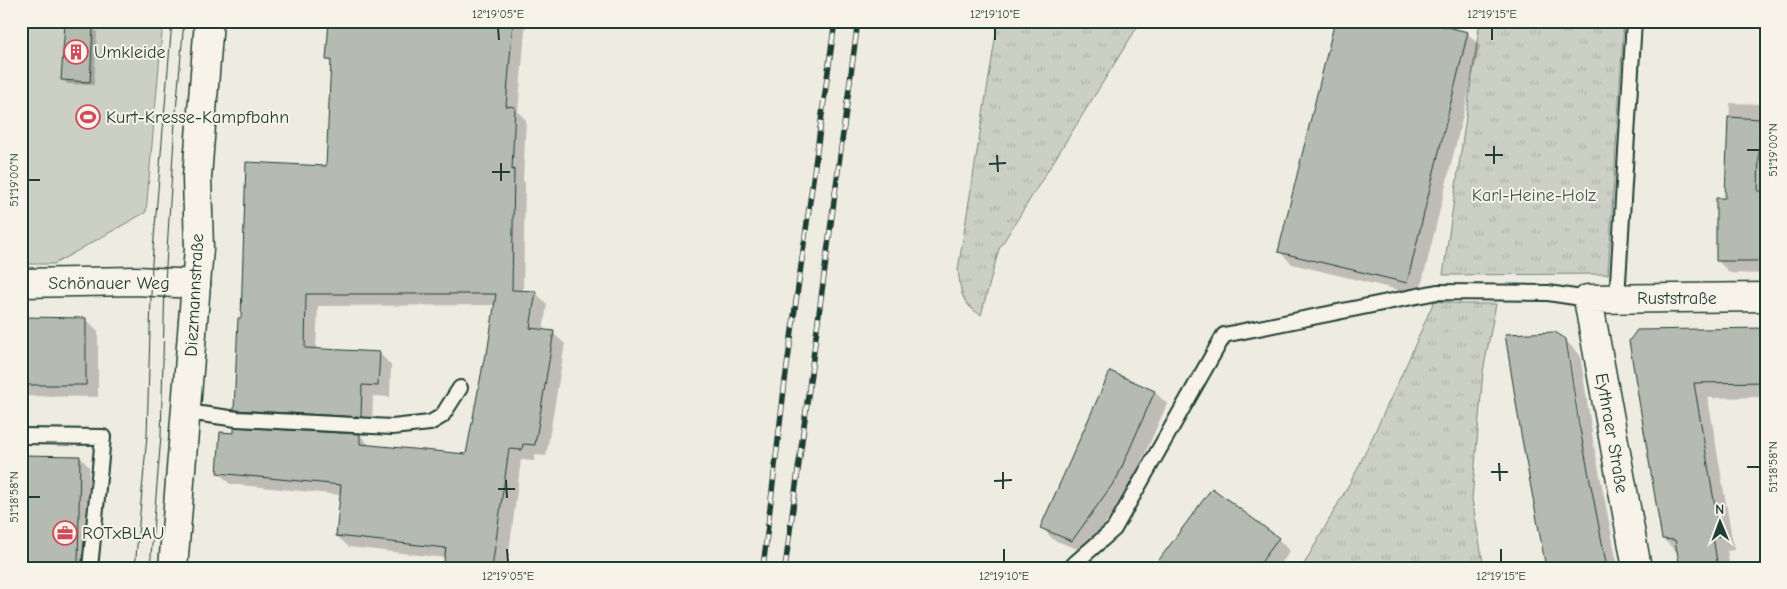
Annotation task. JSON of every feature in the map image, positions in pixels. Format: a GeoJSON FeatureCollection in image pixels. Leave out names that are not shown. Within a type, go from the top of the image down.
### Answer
{"type":"FeatureCollection","features":[{"type":"Feature","properties":{"kind":"street","name":"Diezmannstraße"},"geometry":{"type":"LineString","coordinates":[[173,568],[199,249],[197,177],[210,21]]}},
{"type":"Feature","properties":{"kind":"street","name":"Schönauer Weg"},"geometry":{"type":"LineString","coordinates":[[21,283],[136,281],[196,284]]}},
{"type":"Feature","properties":{"kind":"street","name":"Ruststraße"},"geometry":{"type":"LineString","coordinates":[[1588,298],[1766,297]]}},
{"type":"Feature","properties":{"kind":"street","name":"Eythraer Straße"},"geometry":{"type":"LineString","coordinates":[[1588,298],[1637,568]]}},
{"type":"Feature","properties":{"kind":"lane"},"geometry":{"type":"LineString","coordinates":[[1617,298],[1634,21]]}},
{"type":"Feature","properties":{"kind":"lane"},"geometry":{"type":"LineString","coordinates":[[1076,568],[1074,564],[1114,529],[1224,335],[1437,292],[1548,293],[1588,298]]}},
{"type":"Feature","properties":{"kind":"lane"},"geometry":{"type":"LineString","coordinates":[[187,412],[238,419],[392,427],[430,423],[442,416],[460,388]]}},
{"type":"Feature","properties":{"kind":"lane"},"geometry":{"type":"LineString","coordinates":[[21,436],[103,438],[90,568]]}},
{"type":"Feature","properties":{"kind":"green space","name":"Kurt-Kresse-Kampfbahn"},"geometry":{"type":"Polygon","coordinates":[[[21,21],[163,21],[146,212],[54,264],[21,264],[21,21]]]}},
{"type":"Feature","properties":{"kind":"green space"},"geometry":{"type":"Polygon","coordinates":[[[998,21],[1141,21],[999,249],[981,315],[965,301],[958,270],[998,21]]]}},
{"type":"Feature","properties":{"kind":"green space","name":"Karl-Heine-Holz"},"geometry":{"type":"Polygon","coordinates":[[[1480,21],[1624,21],[1608,274],[1443,275],[1480,21]]]}},
{"type":"Feature","properties":{"kind":"green space"},"geometry":{"type":"Polygon","coordinates":[[[1434,301],[1464,304],[1496,304],[1483,372],[1472,499],[1484,568],[1302,568],[1357,470],[1434,301]]]}},
{"type":"Feature","properties":{"kind":"building"},"geometry":{"type":"Polygon","coordinates":[[[329,21],[513,21],[506,106],[515,107],[512,170],[514,169],[512,290],[536,291],[530,328],[554,331],[535,445],[523,444],[522,450],[509,449],[492,568],[443,568],[446,548],[336,536],[341,485],[217,473],[220,432],[234,433],[234,427],[360,434],[360,444],[466,454],[485,354],[487,354],[496,294],[306,294],[305,348],[380,352],[378,386],[362,385],[361,417],[234,410],[238,318],[241,318],[246,162],[326,166],[331,60],[326,60],[329,21]]]}},
{"type":"Feature","properties":{"kind":"building"},"geometry":{"type":"Polygon","coordinates":[[[1335,21],[1422,21],[1468,32],[1407,283],[1278,252],[1335,21]]]}},
{"type":"Feature","properties":{"kind":"building","name":"Umkleide"},"geometry":{"type":"Polygon","coordinates":[[[65,24],[93,26],[90,82],[61,80],[65,24]]]}},
{"type":"Feature","properties":{"kind":"building"},"geometry":{"type":"Polygon","coordinates":[[[1728,117],[1760,119],[1758,191],[1766,191],[1766,261],[1716,261],[1716,198],[1725,198],[1728,117]]]}},
{"type":"Feature","properties":{"kind":"building"},"geometry":{"type":"Polygon","coordinates":[[[21,317],[86,318],[86,385],[21,385],[21,317]]]}},
{"type":"Feature","properties":{"kind":"building"},"geometry":{"type":"Polygon","coordinates":[[[1766,328],[1766,382],[1694,383],[1720,536],[1713,537],[1718,568],[1680,568],[1675,540],[1662,539],[1629,341],[1637,330],[1766,328]]]}},
{"type":"Feature","properties":{"kind":"building"},"geometry":{"type":"Polygon","coordinates":[[[1555,332],[1566,339],[1579,424],[1607,568],[1546,568],[1505,334],[1555,332]]]}},
{"type":"Feature","properties":{"kind":"building"},"geometry":{"type":"Polygon","coordinates":[[[1110,371],[1155,391],[1117,478],[1072,541],[1040,528],[1110,371]]]}},
{"type":"Feature","properties":{"kind":"building"},"geometry":{"type":"Polygon","coordinates":[[[21,455],[80,456],[78,568],[21,568],[21,455]]]}},
{"type":"Feature","properties":{"kind":"building"},"geometry":{"type":"Polygon","coordinates":[[[1212,488],[1279,538],[1257,568],[1153,568],[1212,488]]]}},
{"type":"Feature","properties":{"kind":"tram line"},"geometry":{"type":"LineString","coordinates":[[135,568],[147,436],[152,262],[172,21]]}},
{"type":"Feature","properties":{"kind":"tram line"},"geometry":{"type":"LineString","coordinates":[[150,568],[161,436],[165,282],[175,122],[184,21]]}},
{"type":"Feature","properties":{"kind":"railway"},"geometry":{"type":"LineString","coordinates":[[763,568],[785,381],[835,21]]}},
{"type":"Feature","properties":{"kind":"railway"},"geometry":{"type":"LineString","coordinates":[[785,568],[858,21]]}},
{"type":"Feature","properties":{"kind":"place","name":"Umkleide"},"geometry":{"type":"Point","coordinates":[76,52]}},
{"type":"Feature","properties":{"kind":"place","name":"Kurt-Kresse-Kampfbahn"},"geometry":{"type":"Point","coordinates":[88,117]}},
{"type":"Feature","properties":{"kind":"place","name":"ROTxBLAU"},"geometry":{"type":"Point","coordinates":[65,533]}}]}
